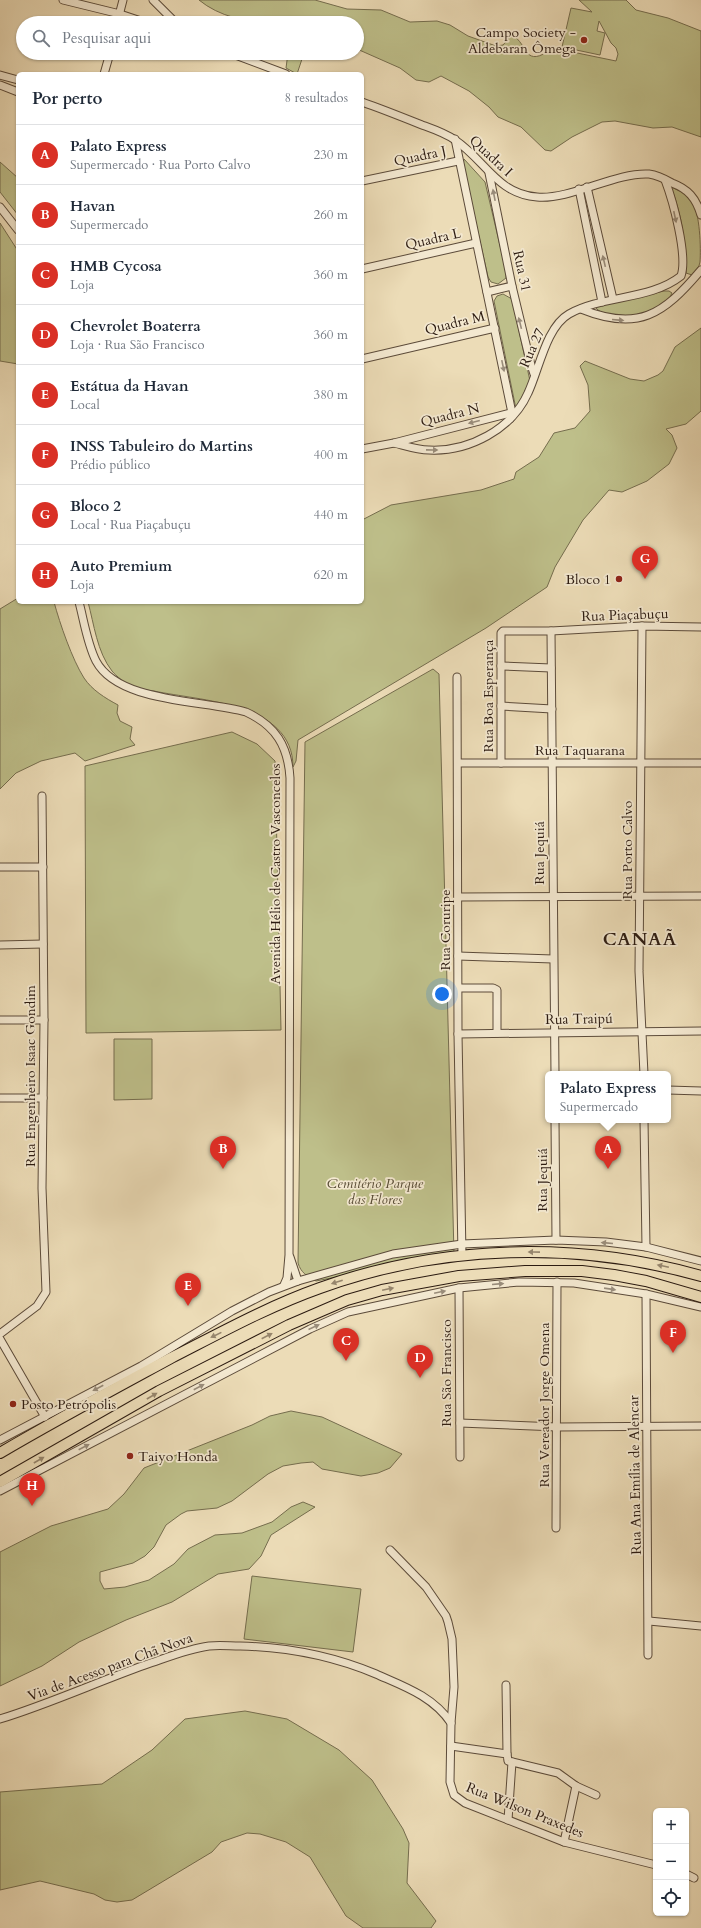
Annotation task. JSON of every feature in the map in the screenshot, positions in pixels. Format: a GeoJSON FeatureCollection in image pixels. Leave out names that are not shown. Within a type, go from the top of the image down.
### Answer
{"type":"FeatureCollection","features":[{"type":"Feature","properties":{"kind":"highway"},"geometry":{"type":"LineString","coordinates":[[0,1453],[145,1368],[252,1317],[320,1288],[395,1267],[462,1255],[527,1252],[575,1253],[645,1262],[701,1276]]}},
{"type":"Feature","properties":{"kind":"highway"},"geometry":{"type":"LineString","coordinates":[[5,1480],[159,1391],[283,1328],[347,1300],[382,1290],[459,1276],[525,1271],[576,1271],[614,1275],[646,1281],[701,1298]]}},
{"type":"Feature","properties":{"kind":"street"},"geometry":{"type":"LineString","coordinates":[[63,0],[126,16]]}},
{"type":"Feature","properties":{"kind":"street"},"geometry":{"type":"LineString","coordinates":[[120,14],[123,0]]}},
{"type":"Feature","properties":{"kind":"street"},"geometry":{"type":"LineString","coordinates":[[153,0],[169,16]]}},
{"type":"Feature","properties":{"kind":"street"},"geometry":{"type":"LineString","coordinates":[[105,72],[108,60]]}},
{"type":"Feature","properties":{"kind":"street"},"geometry":{"type":"LineString","coordinates":[[249,60],[281,72]]}},
{"type":"Feature","properties":{"kind":"street"},"geometry":{"type":"LineString","coordinates":[[0,75],[16,79]]}},
{"type":"Feature","properties":{"kind":"street"},"geometry":{"type":"LineString","coordinates":[[0,85],[16,91]]}},
{"type":"Feature","properties":{"kind":"street","name":"Quadra J"},"geometry":{"type":"LineString","coordinates":[[364,103],[455,139],[458,161],[364,181]]}},
{"type":"Feature","properties":{"kind":"street","name":"Quadra I"},"geometry":{"type":"LineString","coordinates":[[455,139],[501,184],[512,192],[527,196],[551,197],[632,176],[649,174],[665,180]]}},
{"type":"Feature","properties":{"kind":"street","name":"Quadra L"},"geometry":{"type":"LineString","coordinates":[[364,269],[476,243],[458,161]]}},
{"type":"Feature","properties":{"kind":"street","name":"Rua 31"},"geometry":{"type":"LineString","coordinates":[[489,172],[512,286],[534,374]]}},
{"type":"Feature","properties":{"kind":"street"},"geometry":{"type":"LineString","coordinates":[[665,180],[685,188],[694,198],[701,214]]}},
{"type":"Feature","properties":{"kind":"street"},"geometry":{"type":"LineString","coordinates":[[581,309],[613,299],[659,288],[674,282],[680,276],[683,260],[670,191],[665,180]]}},
{"type":"Feature","properties":{"kind":"street"},"geometry":{"type":"LineString","coordinates":[[587,187],[613,299]]}},
{"type":"Feature","properties":{"kind":"street"},"geometry":{"type":"LineString","coordinates":[[579,190],[602,302]]}},
{"type":"Feature","properties":{"kind":"street"},"geometry":{"type":"LineString","coordinates":[[0,207],[16,227]]}},
{"type":"Feature","properties":{"kind":"street","name":"Quadra M"},"geometry":{"type":"LineString","coordinates":[[364,359],[495,328],[476,243]]}},
{"type":"Feature","properties":{"kind":"street"},"geometry":{"type":"LineString","coordinates":[[581,309],[610,319],[626,320],[647,316],[658,311],[701,270]]}},
{"type":"Feature","properties":{"kind":"street"},"geometry":{"type":"LineString","coordinates":[[674,282],[681,290]]}},
{"type":"Feature","properties":{"kind":"street"},"geometry":{"type":"LineString","coordinates":[[487,292],[512,286]]}},
{"type":"Feature","properties":{"kind":"street","name":"Rua 27"},"geometry":{"type":"LineString","coordinates":[[511,416],[520,409],[529,392],[534,374],[556,326],[568,314],[581,309]]}},
{"type":"Feature","properties":{"kind":"street"},"geometry":{"type":"LineString","coordinates":[[364,449],[394,443],[418,449],[450,450],[480,440],[493,433],[511,416],[495,328]]}},
{"type":"Feature","properties":{"kind":"street","name":"Quadra N"},"geometry":{"type":"LineString","coordinates":[[394,443],[511,416]]}},
{"type":"Feature","properties":{"kind":"street","name":"Avenida Hélio de Castro Vasconcelos"},"geometry":{"type":"LineString","coordinates":[[80,604],[92,651],[103,670],[114,680],[140,692],[246,712],[254,716],[279,737],[286,751],[290,778],[289,1254],[287,1278],[284,1286]]}},
{"type":"Feature","properties":{"kind":"street","name":"Rua Piaçabuçu"},"geometry":{"type":"LineString","coordinates":[[502,631],[551,631],[642,626],[701,627]]}},
{"type":"Feature","properties":{"kind":"street","name":"Rua Porto Calvo"},"geometry":{"type":"LineString","coordinates":[[642,626],[639,971],[644,1071]]}},
{"type":"Feature","properties":{"kind":"street","name":"Rua Boa Esperança"},"geometry":{"type":"LineString","coordinates":[[501,762],[502,631]]}},
{"type":"Feature","properties":{"kind":"street","name":"Rua Jequiá"},"geometry":{"type":"LineString","coordinates":[[551,631],[554,1071]]}},
{"type":"Feature","properties":{"kind":"street"},"geometry":{"type":"LineString","coordinates":[[501,666],[551,668]]}},
{"type":"Feature","properties":{"kind":"street","name":"Rua Coruripe"},"geometry":{"type":"LineString","coordinates":[[457,677],[458,1034],[462,1255]]}},
{"type":"Feature","properties":{"kind":"street"},"geometry":{"type":"LineString","coordinates":[[501,706],[552,708]]}},
{"type":"Feature","properties":{"kind":"street","name":"Rua Taquarana"},"geometry":{"type":"LineString","coordinates":[[458,763],[701,763]]}},
{"type":"Feature","properties":{"kind":"street","name":"Rua Engenheiro Isaac Gondim"},"geometry":{"type":"LineString","coordinates":[[0,1334],[37,1306],[46,1292],[42,1188],[44,1020],[42,796]]}},
{"type":"Feature","properties":{"kind":"street"},"geometry":{"type":"LineString","coordinates":[[0,867],[43,867]]}},
{"type":"Feature","properties":{"kind":"street"},"geometry":{"type":"LineString","coordinates":[[458,897],[640,895],[701,896]]}},
{"type":"Feature","properties":{"kind":"street"},"geometry":{"type":"LineString","coordinates":[[0,946],[43,944]]}},
{"type":"Feature","properties":{"kind":"street"},"geometry":{"type":"LineString","coordinates":[[458,956],[553,959]]}},
{"type":"Feature","properties":{"kind":"street"},"geometry":{"type":"LineString","coordinates":[[459,988],[492,988],[497,990],[497,1033]]}},
{"type":"Feature","properties":{"kind":"street"},"geometry":{"type":"LineString","coordinates":[[0,1020],[44,1020]]}},
{"type":"Feature","properties":{"kind":"street","name":"Rua Traipú"},"geometry":{"type":"LineString","coordinates":[[458,1034],[701,1031]]}},
{"type":"Feature","properties":{"kind":"street"},"geometry":{"type":"LineString","coordinates":[[671,1090],[701,1091]]}},
{"type":"Feature","properties":{"kind":"street"},"geometry":{"type":"LineString","coordinates":[[0,1098],[43,1098]]}},
{"type":"Feature","properties":{"kind":"street","name":"Rua Jequiá"},"geometry":{"type":"LineString","coordinates":[[555,1123],[556,1240]]}},
{"type":"Feature","properties":{"kind":"street"},"geometry":{"type":"LineString","coordinates":[[644,1123],[646,1247]]}},
{"type":"Feature","properties":{"kind":"street"},"geometry":{"type":"LineString","coordinates":[[0,1440],[145,1368],[232,1311],[284,1286],[393,1254],[462,1244],[556,1240],[606,1242],[646,1247],[701,1261]]}},
{"type":"Feature","properties":{"kind":"street","name":"Avenida Hélio de Castro Vasconcelos"},"geometry":{"type":"LineString","coordinates":[[289,1254],[298,1281]]}},
{"type":"Feature","properties":{"kind":"street"},"geometry":{"type":"LineString","coordinates":[[0,1492],[5,1480],[310,1329],[348,1312],[459,1288],[519,1282],[557,1282],[646,1294],[701,1307]]}},
{"type":"Feature","properties":{"kind":"street","name":"Rua Vereador Jorge Omena"},"geometry":{"type":"LineString","coordinates":[[556,1528],[557,1282]]}},
{"type":"Feature","properties":{"kind":"street","name":"Rua São Francisco"},"geometry":{"type":"LineString","coordinates":[[459,1288],[460,1457]]}},
{"type":"Feature","properties":{"kind":"street","name":"Rua Ana Emília de Alencar"},"geometry":{"type":"LineString","coordinates":[[646,1294],[648,1656]]}},
{"type":"Feature","properties":{"kind":"street"},"geometry":{"type":"LineString","coordinates":[[0,1339],[45,1417]]}},
{"type":"Feature","properties":{"kind":"street"},"geometry":{"type":"LineString","coordinates":[[460,1423],[557,1428],[701,1426]]}},
{"type":"Feature","properties":{"kind":"street","name":"Rua Wilson Praxedes"},"geometry":{"type":"LineString","coordinates":[[390,1550],[426,1588],[446,1616],[451,1632],[454,1686],[451,1722],[450,1782],[454,1795],[465,1803],[564,1842],[653,1864]]}},
{"type":"Feature","properties":{"kind":"street"},"geometry":{"type":"LineString","coordinates":[[649,1621],[701,1626]]}},
{"type":"Feature","properties":{"kind":"street","name":"Via de Acesso para Chã Nova"},"geometry":{"type":"LineString","coordinates":[[0,1719],[26,1711],[167,1657],[210,1646],[283,1649],[327,1658],[350,1665],[401,1685],[424,1697],[438,1707],[451,1722]]}},
{"type":"Feature","properties":{"kind":"street"},"geometry":{"type":"LineString","coordinates":[[506,1685],[507,1760],[558,1773],[576,1786],[596,1794]]}},
{"type":"Feature","properties":{"kind":"street"},"geometry":{"type":"LineString","coordinates":[[451,1746],[507,1754]]}},
{"type":"Feature","properties":{"kind":"street"},"geometry":{"type":"LineString","coordinates":[[508,1820],[512,1762]]}},
{"type":"Feature","properties":{"kind":"street"},"geometry":{"type":"LineString","coordinates":[[564,1842],[576,1786]]}},
{"type":"Feature","properties":{"kind":"street"},"geometry":{"type":"LineString","coordinates":[[689,1876],[694,1878]]}},
{"type":"Feature","properties":{"kind":"green space"},"geometry":{"type":"Polygon","coordinates":[[[199,0],[315,0],[347,9],[381,10],[410,22],[437,21],[450,25],[468,36],[496,46],[503,45],[512,35],[531,56],[536,57],[553,48],[616,61],[618,54],[616,48],[611,43],[599,21],[597,31],[605,33],[600,55],[562,47],[571,8],[592,12],[579,0],[626,0],[636,10],[668,18],[701,31],[701,137],[672,127],[653,128],[615,121],[602,122],[572,137],[551,151],[545,150],[521,127],[498,117],[489,107],[469,91],[441,76],[429,82],[416,80],[400,68],[364,52],[364,16],[229,16],[215,10],[199,0]]]}},
{"type":"Feature","properties":{"kind":"green space"},"geometry":{"type":"Polygon","coordinates":[[[287,60],[302,60],[298,72],[293,72],[286,68],[287,60]]]}},
{"type":"Feature","properties":{"kind":"green space"},"geometry":{"type":"Polygon","coordinates":[[[464,159],[485,182],[506,271],[506,278],[498,284],[491,282],[488,277],[463,165],[464,159]]]}},
{"type":"Feature","properties":{"kind":"green space"},"geometry":{"type":"Polygon","coordinates":[[[0,162],[16,176],[16,212],[0,192],[0,162]]]}},
{"type":"Feature","properties":{"kind":"green space"},"geometry":{"type":"Polygon","coordinates":[[[671,187],[690,198],[695,206],[697,214],[700,240],[700,262],[698,268],[692,275],[686,273],[683,230],[671,187]]]}},
{"type":"Feature","properties":{"kind":"green space"},"geometry":{"type":"Polygon","coordinates":[[[0,223],[16,248],[16,364],[0,361],[0,223]]]}},
{"type":"Feature","properties":{"kind":"green space"},"geometry":{"type":"Polygon","coordinates":[[[669,291],[672,293],[659,307],[636,315],[612,315],[602,312],[595,307],[669,291]]]}},
{"type":"Feature","properties":{"kind":"green space"},"geometry":{"type":"Polygon","coordinates":[[[503,294],[512,299],[530,381],[516,409],[494,301],[497,296],[503,294]]]}},
{"type":"Feature","properties":{"kind":"green space"},"geometry":{"type":"Polygon","coordinates":[[[701,328],[701,411],[686,424],[666,429],[672,435],[677,448],[669,464],[647,481],[622,492],[609,490],[583,520],[555,567],[547,587],[486,628],[298,740],[296,761],[293,767],[289,745],[278,729],[261,717],[241,708],[218,702],[136,688],[118,677],[107,663],[99,647],[88,604],[364,604],[364,519],[391,505],[481,490],[514,479],[516,472],[539,457],[554,433],[575,428],[590,411],[588,385],[580,366],[585,361],[630,379],[644,381],[658,375],[663,371],[675,347],[701,328]]]}},
{"type":"Feature","properties":{"kind":"green space"},"geometry":{"type":"Polygon","coordinates":[[[16,599],[16,604],[55,604],[67,641],[84,678],[95,690],[118,705],[117,713],[120,721],[132,727],[130,739],[135,745],[85,761],[75,753],[41,761],[16,773],[0,789],[0,609],[16,599]]]}},
{"type":"Feature","properties":{"kind":"green space","name":"Cemitério Parque das Flores"},"geometry":{"type":"Polygon","coordinates":[[[433,669],[439,674],[454,1254],[316,1281],[303,1272],[298,1263],[305,742],[433,669]]]}},
{"type":"Feature","properties":{"kind":"green space"},"geometry":{"type":"Polygon","coordinates":[[[232,732],[257,744],[275,761],[281,1030],[86,1033],[85,766],[232,732]]]}},
{"type":"Feature","properties":{"kind":"green space"},"geometry":{"type":"Polygon","coordinates":[[[114,1039],[152,1039],[152,1099],[114,1100],[114,1039]]]}},
{"type":"Feature","properties":{"kind":"green space"},"geometry":{"type":"Polygon","coordinates":[[[291,1411],[322,1417],[402,1454],[390,1468],[378,1473],[361,1476],[322,1469],[313,1462],[283,1466],[268,1474],[232,1501],[217,1508],[187,1511],[181,1514],[166,1525],[154,1547],[145,1556],[133,1563],[100,1572],[100,1581],[104,1589],[125,1587],[149,1580],[174,1564],[188,1549],[215,1535],[242,1533],[272,1522],[291,1507],[303,1502],[315,1507],[271,1535],[261,1556],[249,1569],[218,1574],[172,1602],[126,1620],[79,1642],[42,1666],[0,1686],[0,1552],[51,1526],[108,1509],[124,1494],[144,1468],[252,1425],[270,1416],[291,1411]]]}},
{"type":"Feature","properties":{"kind":"green space"},"geometry":{"type":"Polygon","coordinates":[[[252,1576],[361,1589],[353,1652],[244,1639],[252,1576]]]}},
{"type":"Feature","properties":{"kind":"green space"},"geometry":{"type":"Polygon","coordinates":[[[245,1711],[287,1719],[339,1750],[372,1780],[403,1829],[409,1843],[407,1883],[436,1921],[431,1928],[363,1928],[346,1916],[310,1857],[286,1842],[260,1834],[247,1833],[221,1842],[212,1852],[132,1900],[117,1902],[105,1900],[94,1894],[40,1881],[0,1890],[0,1792],[102,1784],[152,1750],[185,1719],[245,1711]]]}},
{"type":"Feature","properties":{"kind":"place","name":"Campo Society - Aldebaran Ômega"},"geometry":{"type":"Point","coordinates":[584,40]}},
{"type":"Feature","properties":{"kind":"place","name":"Bloco 1"},"geometry":{"type":"Point","coordinates":[619,579]}},
{"type":"Feature","properties":{"kind":"place","name":"Bloco 2"},"geometry":{"type":"Point","coordinates":[645,579]}},
{"type":"Feature","properties":{"kind":"place","name":"Havan"},"geometry":{"type":"Point","coordinates":[223,1169]}},
{"type":"Feature","properties":{"kind":"place","name":"Palato Express"},"geometry":{"type":"Point","coordinates":[608,1169]}},
{"type":"Feature","properties":{"kind":"place","name":"Estátua da Havan"},"geometry":{"type":"Point","coordinates":[188,1306]}},
{"type":"Feature","properties":{"kind":"place","name":"INSS Tabuleiro do Martins"},"geometry":{"type":"Point","coordinates":[673,1353]}},
{"type":"Feature","properties":{"kind":"place","name":"HMB Cycosa"},"geometry":{"type":"Point","coordinates":[346,1361]}},
{"type":"Feature","properties":{"kind":"place","name":"Chevrolet Boaterra"},"geometry":{"type":"Point","coordinates":[420,1378]}},
{"type":"Feature","properties":{"kind":"place","name":"Posto Petrópolis"},"geometry":{"type":"Point","coordinates":[13,1404]}},
{"type":"Feature","properties":{"kind":"place","name":"Taiyo Honda"},"geometry":{"type":"Point","coordinates":[130,1456]}},
{"type":"Feature","properties":{"kind":"place","name":"Auto Premium"},"geometry":{"type":"Point","coordinates":[32,1506]}},
{"type":"Feature","properties":{"kind":"district","name":"CANAÃ"},"geometry":{"type":"Point","coordinates":[640,939]}}]}
